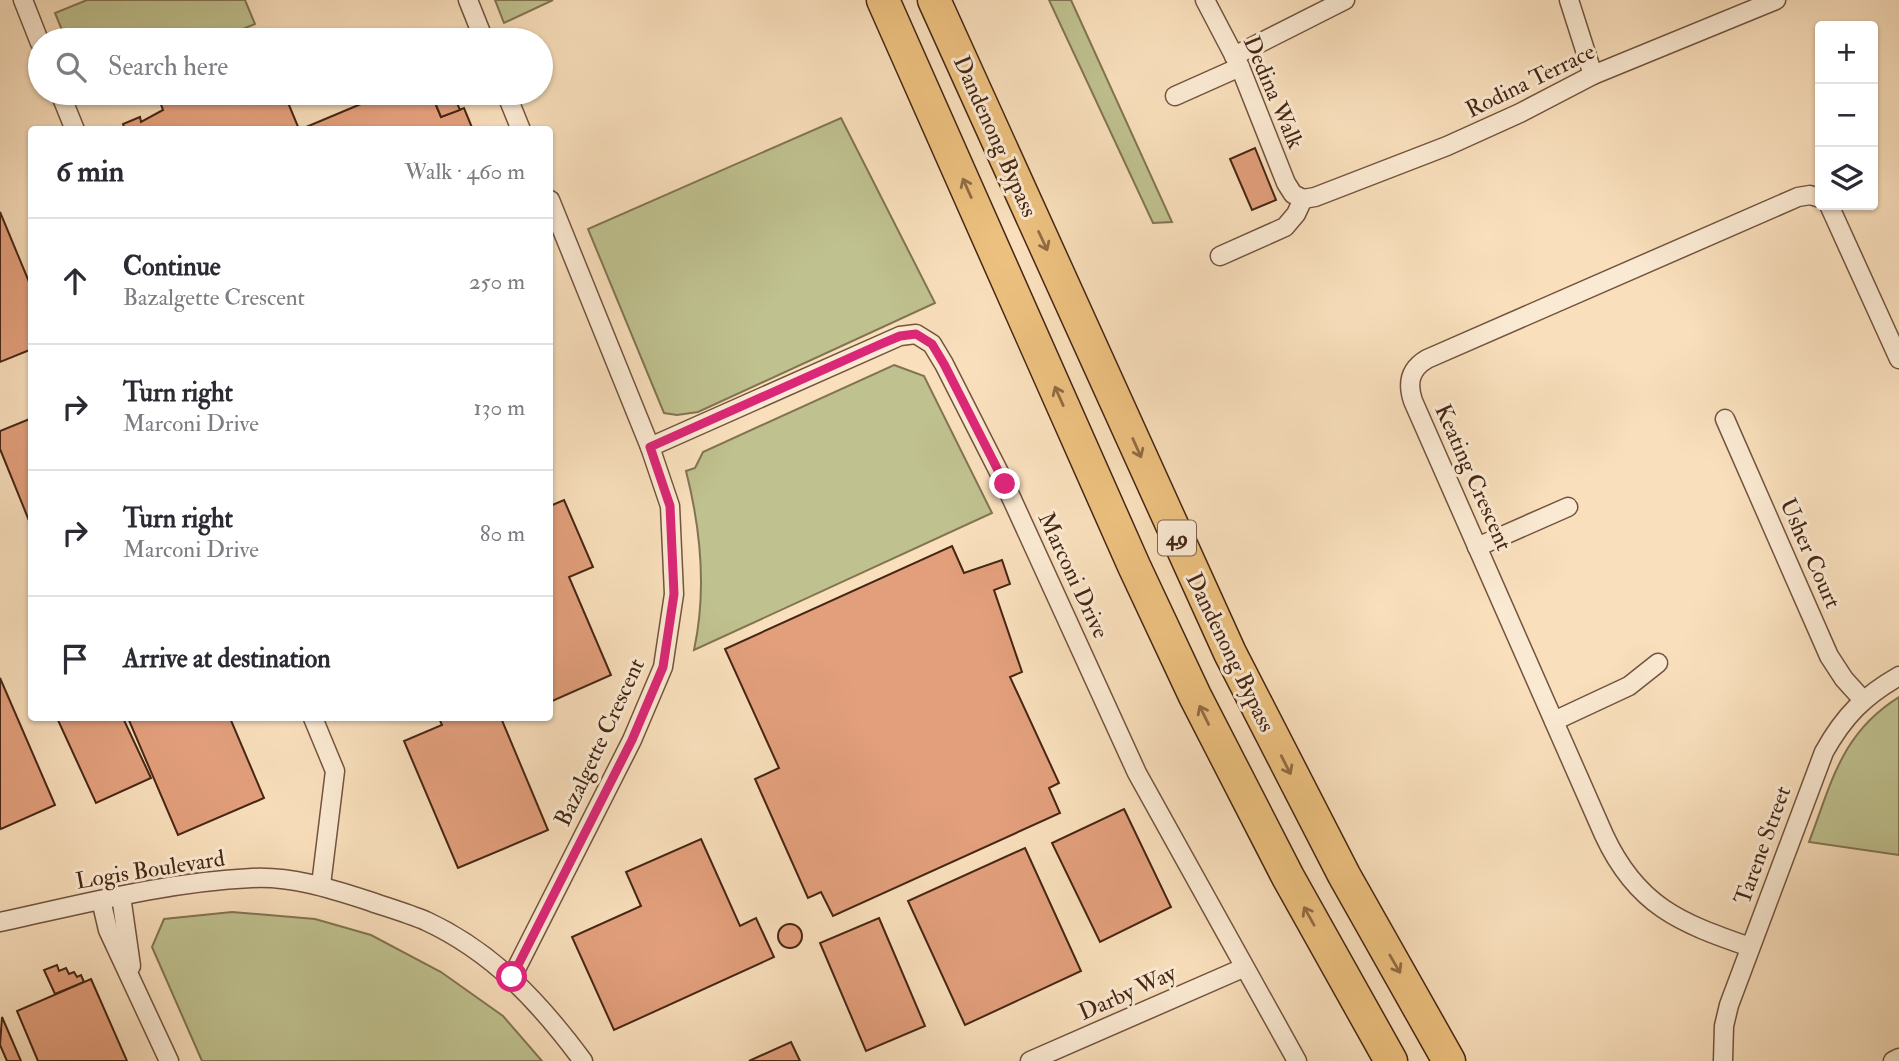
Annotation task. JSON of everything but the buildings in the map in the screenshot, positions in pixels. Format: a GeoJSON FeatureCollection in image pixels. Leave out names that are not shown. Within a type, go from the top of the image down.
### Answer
{"type":"FeatureCollection","features":[{"type":"Feature","properties":{"kind":"highway","name":"Dandenong Bypass"},"geometry":{"type":"LineString","coordinates":[[883,0],[1134,566],[1190,685],[1288,877],[1391,1061]]}},
{"type":"Feature","properties":{"kind":"highway","name":"Dandenong Bypass"},"geometry":{"type":"LineString","coordinates":[[934,0],[1230,653],[1333,853],[1449,1061]]}},
{"type":"Feature","properties":{"kind":"street"},"geometry":{"type":"LineString","coordinates":[[23,0],[34,28]]}},
{"type":"Feature","properties":{"kind":"street"},"geometry":{"type":"LineString","coordinates":[[468,0],[479,28]]}},
{"type":"Feature","properties":{"kind":"street","name":"Dedina Walk"},"geometry":{"type":"LineString","coordinates":[[1205,0],[1237,61],[1286,183],[1293,194],[1303,199]]}},
{"type":"Feature","properties":{"kind":"street"},"geometry":{"type":"LineString","coordinates":[[1175,96],[1345,0]]}},
{"type":"Feature","properties":{"kind":"street"},"geometry":{"type":"LineString","coordinates":[[1569,0],[1593,75]]}},
{"type":"Feature","properties":{"kind":"street","name":"Rodina Terrace"},"geometry":{"type":"LineString","coordinates":[[1303,199],[1327,193],[1458,141],[1593,75],[1776,0]]}},
{"type":"Feature","properties":{"kind":"street"},"geometry":{"type":"LineString","coordinates":[[65,105],[73,126]]}},
{"type":"Feature","properties":{"kind":"street"},"geometry":{"type":"LineString","coordinates":[[511,105],[519,126]]}},
{"type":"Feature","properties":{"kind":"street","name":"Keating Crescent"},"geometry":{"type":"LineString","coordinates":[[1750,947],[1687,924],[1651,901],[1636,887],[1612,853],[1411,393],[1410,379],[1419,364],[1798,197],[1815,196]]}},
{"type":"Feature","properties":{"kind":"street"},"geometry":{"type":"LineString","coordinates":[[1220,256],[1285,227],[1296,214],[1303,199]]}},
{"type":"Feature","properties":{"kind":"street","name":"Bazalgette Crescent"},"geometry":{"type":"LineString","coordinates":[[512,977],[632,740],[663,667],[674,594],[670,506],[650,447],[553,207]]}},
{"type":"Feature","properties":{"kind":"street"},"geometry":{"type":"LineString","coordinates":[[1831,210],[1899,359]]}},
{"type":"Feature","properties":{"kind":"street","name":"Marconi Drive"},"geometry":{"type":"LineString","coordinates":[[650,447],[900,336],[916,334],[932,344],[1005,484],[1137,773],[1297,1061]]}},
{"type":"Feature","properties":{"kind":"street","name":"Usher Court"},"geometry":{"type":"LineString","coordinates":[[1725,419],[1829,656],[1863,701]]}},
{"type":"Feature","properties":{"kind":"street"},"geometry":{"type":"LineString","coordinates":[[1477,547],[1568,507]]}},
{"type":"Feature","properties":{"kind":"street"},"geometry":{"type":"LineString","coordinates":[[1553,720],[1629,686],[1658,663]]}},
{"type":"Feature","properties":{"kind":"street","name":"Tarene Street"},"geometry":{"type":"LineString","coordinates":[[1723,1061],[1724,1026],[1729,1005],[1824,752],[1846,717],[1879,687],[1899,676]]}},
{"type":"Feature","properties":{"kind":"street"},"geometry":{"type":"LineString","coordinates":[[314,721],[335,771],[321,885]]}},
{"type":"Feature","properties":{"kind":"street","name":"Logis Boulevard"},"geometry":{"type":"LineString","coordinates":[[0,922],[176,885],[254,878],[321,885],[426,921],[472,947],[512,977],[557,1026],[583,1061]]}},
{"type":"Feature","properties":{"kind":"street"},"geometry":{"type":"LineString","coordinates":[[121,896],[132,977]]}},
{"type":"Feature","properties":{"kind":"street"},"geometry":{"type":"LineString","coordinates":[[101,900],[108,930],[169,1061]]}},
{"type":"Feature","properties":{"kind":"street","name":"Darby Way"},"geometry":{"type":"LineString","coordinates":[[1030,1061],[1244,968]]}},
{"type":"Feature","properties":{"kind":"street"},"geometry":{"type":"LineString","coordinates":[[1893,1061],[1899,1058]]}},
{"type":"Feature","properties":{"kind":"green space"},"geometry":{"type":"Polygon","coordinates":[[[87,0],[245,0],[255,24],[245,28],[61,28],[55,13],[87,0]]]}},
{"type":"Feature","properties":{"kind":"green space"},"geometry":{"type":"Polygon","coordinates":[[[495,0],[553,0],[504,23],[495,0]]]}},
{"type":"Feature","properties":{"kind":"green space"},"geometry":{"type":"Polygon","coordinates":[[[1049,0],[1071,0],[1172,222],[1153,223],[1049,0]]]}},
{"type":"Feature","properties":{"kind":"green space"},"geometry":{"type":"Polygon","coordinates":[[[841,118],[935,303],[698,412],[677,415],[664,413],[588,229],[841,118]]]}},
{"type":"Feature","properties":{"kind":"green space"},"geometry":{"type":"Polygon","coordinates":[[[894,365],[924,376],[992,513],[694,650],[700,605],[700,560],[699,538],[686,471],[695,468],[703,452],[894,365]]]}},
{"type":"Feature","properties":{"kind":"green space"},"geometry":{"type":"Polygon","coordinates":[[[1899,697],[1899,855],[1809,842],[1832,779],[1851,743],[1879,711],[1899,697]]]}},
{"type":"Feature","properties":{"kind":"green space"},"geometry":{"type":"Polygon","coordinates":[[[232,912],[315,919],[371,935],[441,972],[503,1016],[542,1061],[202,1061],[152,947],[164,919],[232,912]]]}},
{"type":"Feature","properties":{"kind":"route"},"geometry":{"type":"LineString","coordinates":[[512,977],[632,740],[663,667],[674,594],[670,506],[650,447],[881,344],[900,336],[916,334],[932,344],[944,364],[1005,484]]}}]}
